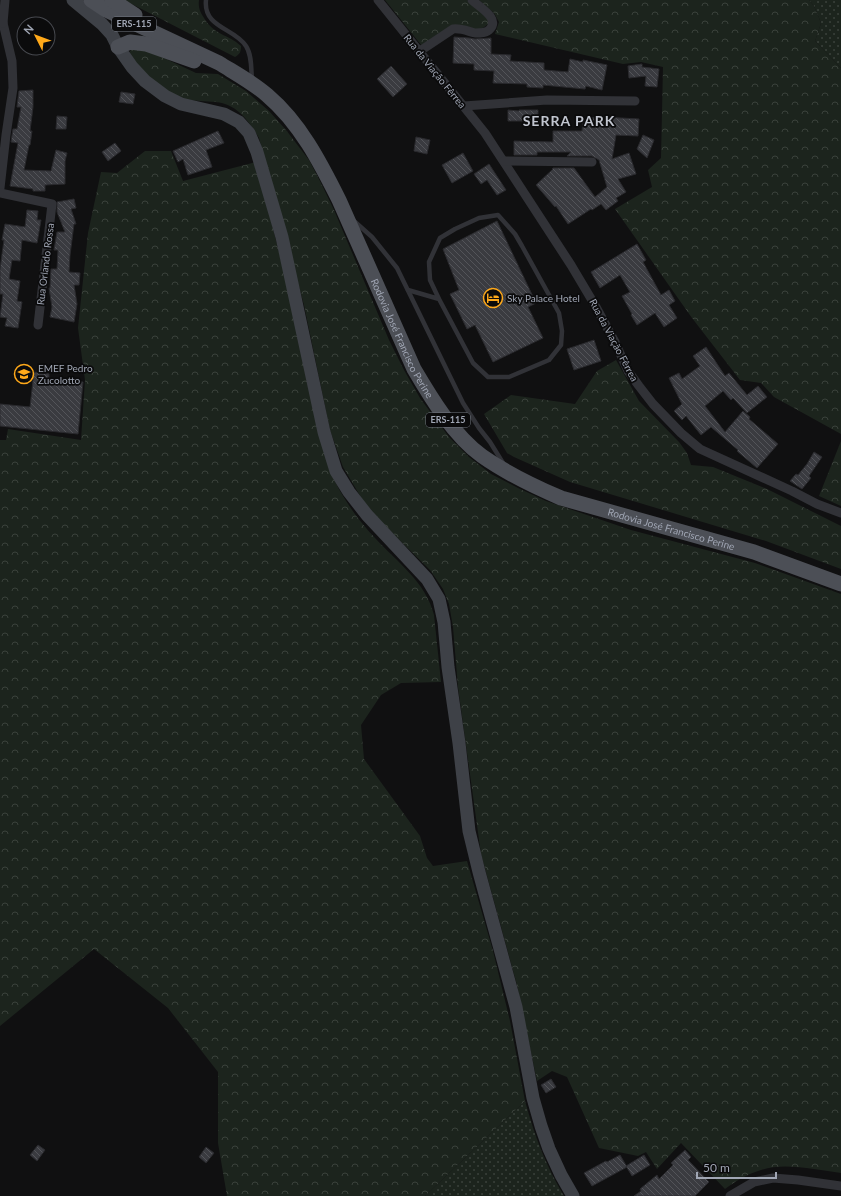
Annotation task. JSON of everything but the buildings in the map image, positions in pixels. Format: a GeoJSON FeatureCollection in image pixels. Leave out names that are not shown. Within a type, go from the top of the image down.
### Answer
{"type":"FeatureCollection","features":[{"type":"Feature","properties":{"kind":"main road"},"geometry":{"type":"LineString","coordinates":[[73,0],[102,24],[112,35],[132,68],[144,81],[164,96],[181,104],[224,114],[239,122],[249,133],[257,152],[282,237],[324,432],[336,471],[349,492],[367,515],[427,578],[438,599],[444,622],[448,667],[470,837],[516,1008],[533,1098],[541,1126],[549,1149],[561,1175],[574,1196]]}},
{"type":"Feature","properties":{"kind":"main road","name":"Rodovia José Francisco Perine"},"geometry":{"type":"LineString","coordinates":[[91,0],[106,10],[219,63],[252,83],[268,96],[301,132],[326,173],[414,369],[446,418],[464,439],[481,455],[509,473],[561,498],[754,552],[841,584]]}},
{"type":"Feature","properties":{"kind":"main road","name":"Rodovia José Francisco Perine"},"geometry":{"type":"LineString","coordinates":[[112,0],[179,45]]}},
{"type":"Feature","properties":{"kind":"main road"},"geometry":{"type":"LineString","coordinates":[[118,47],[130,42],[146,44],[195,62],[219,63]]}},
{"type":"Feature","properties":{"kind":"street"},"geometry":{"type":"LineString","coordinates":[[0,188],[3,134],[12,88],[12,61],[1,21],[5,0]]}},
{"type":"Feature","properties":{"kind":"street","name":"Rua da Viação Fêrrea"},"geometry":{"type":"LineString","coordinates":[[378,0],[485,133],[571,265],[615,342],[628,371],[662,414],[700,450],[786,488],[817,504],[841,513]]}},
{"type":"Feature","properties":{"kind":"street"},"geometry":{"type":"LineString","coordinates":[[420,51],[453,29],[458,28],[476,33],[490,30],[493,20],[490,15],[472,0]]}},
{"type":"Feature","properties":{"kind":"street"},"geometry":{"type":"LineString","coordinates":[[464,106],[547,100],[635,101]]}},
{"type":"Feature","properties":{"kind":"street"},"geometry":{"type":"LineString","coordinates":[[504,161],[592,162]]}},
{"type":"Feature","properties":{"kind":"street","name":"Rua Orlando Rossa"},"geometry":{"type":"LineString","coordinates":[[0,193],[52,204],[38,325]]}},
{"type":"Feature","properties":{"kind":"street"},"geometry":{"type":"LineString","coordinates":[[730,1196],[754,1182],[773,1178],[841,1186]]}},
{"type":"Feature","properties":{"kind":"lane"},"geometry":{"type":"LineString","coordinates":[[206,0],[207,10],[210,17],[217,25],[240,40],[246,46],[249,52],[252,83]]}},
{"type":"Feature","properties":{"kind":"lane"},"geometry":{"type":"LineString","coordinates":[[345,214],[372,236],[397,268],[463,403],[509,473]]}},
{"type":"Feature","properties":{"kind":"lane"},"geometry":{"type":"LineString","coordinates":[[408,290],[439,299],[473,363],[488,377],[509,377],[534,367],[549,360],[561,345],[562,331],[559,313],[515,234],[498,215],[479,218],[440,238],[429,262],[430,280],[439,299]]}},
{"type":"Feature","properties":{"kind":"green space"},"geometry":{"type":"Polygon","coordinates":[[[124,0],[199,0],[200,12],[208,24],[217,32],[241,46],[240,53],[235,57],[124,0]]]}},
{"type":"Feature","properties":{"kind":"green space"},"geometry":{"type":"Polygon","coordinates":[[[385,0],[467,0],[486,16],[488,24],[482,29],[472,29],[461,25],[422,46],[385,0]]]}},
{"type":"Feature","properties":{"kind":"green space"},"geometry":{"type":"Polygon","coordinates":[[[479,0],[809,0],[814,6],[821,23],[815,41],[841,68],[841,434],[774,397],[761,383],[740,380],[692,318],[615,209],[652,187],[648,170],[661,158],[663,67],[641,62],[623,64],[495,34],[499,22],[494,13],[479,0]]]}},
{"type":"Feature","properties":{"kind":"green space"},"geometry":{"type":"Polygon","coordinates":[[[809,0],[841,0],[841,68],[815,41],[821,23],[814,6],[809,0]]]}},
{"type":"Feature","properties":{"kind":"green space"},"geometry":{"type":"Polygon","coordinates":[[[133,48],[149,51],[196,73],[218,74],[246,91],[269,111],[286,130],[309,160],[321,183],[389,340],[420,398],[449,437],[469,457],[491,474],[546,501],[631,530],[755,563],[841,594],[841,1173],[801,1167],[770,1168],[746,1176],[725,1189],[681,1143],[657,1169],[646,1152],[638,1156],[599,1148],[567,1077],[552,1071],[537,1081],[517,985],[481,854],[458,687],[453,627],[449,604],[443,589],[430,570],[376,517],[362,499],[343,467],[330,430],[304,305],[259,138],[242,114],[230,106],[223,103],[180,98],[153,83],[145,76],[129,56],[130,51],[133,48]]]}},
{"type":"Feature","properties":{"kind":"green space"},"geometry":{"type":"Polygon","coordinates":[[[145,151],[171,151],[183,181],[256,162],[278,248],[329,469],[343,496],[361,522],[418,582],[430,603],[434,615],[441,682],[401,683],[381,695],[361,725],[364,759],[420,836],[427,858],[433,866],[467,861],[493,951],[510,1021],[525,1101],[425,1196],[227,1196],[218,1143],[218,1072],[168,1008],[94,949],[0,1026],[0,440],[6,440],[8,429],[81,440],[85,380],[78,328],[88,233],[101,172],[117,173],[145,151]]]}},
{"type":"Feature","properties":{"kind":"green space"},"geometry":{"type":"Polygon","coordinates":[[[616,360],[639,401],[679,442],[687,453],[691,465],[713,467],[767,489],[841,526],[841,569],[766,541],[570,482],[507,453],[484,414],[511,395],[575,404],[597,371],[616,360]]]}},
{"type":"Feature","properties":{"kind":"green space"},"geometry":{"type":"Polygon","coordinates":[[[841,441],[841,506],[819,496],[841,441]]]}},
{"type":"Feature","properties":{"kind":"green space"},"geometry":{"type":"Polygon","coordinates":[[[525,1101],[541,1150],[551,1173],[564,1196],[425,1196],[525,1101]]]}},
{"type":"Feature","properties":{"kind":"place","name":"Sky Palace Hotel"},"geometry":{"type":"Point","coordinates":[493,298]}},
{"type":"Feature","properties":{"kind":"place","name":"EMEF Pedro Zucolotto"},"geometry":{"type":"Point","coordinates":[24,374]}},
{"type":"Feature","properties":{"kind":"district","name":"SERRA PARK"},"geometry":{"type":"Point","coordinates":[569,121]}}]}
